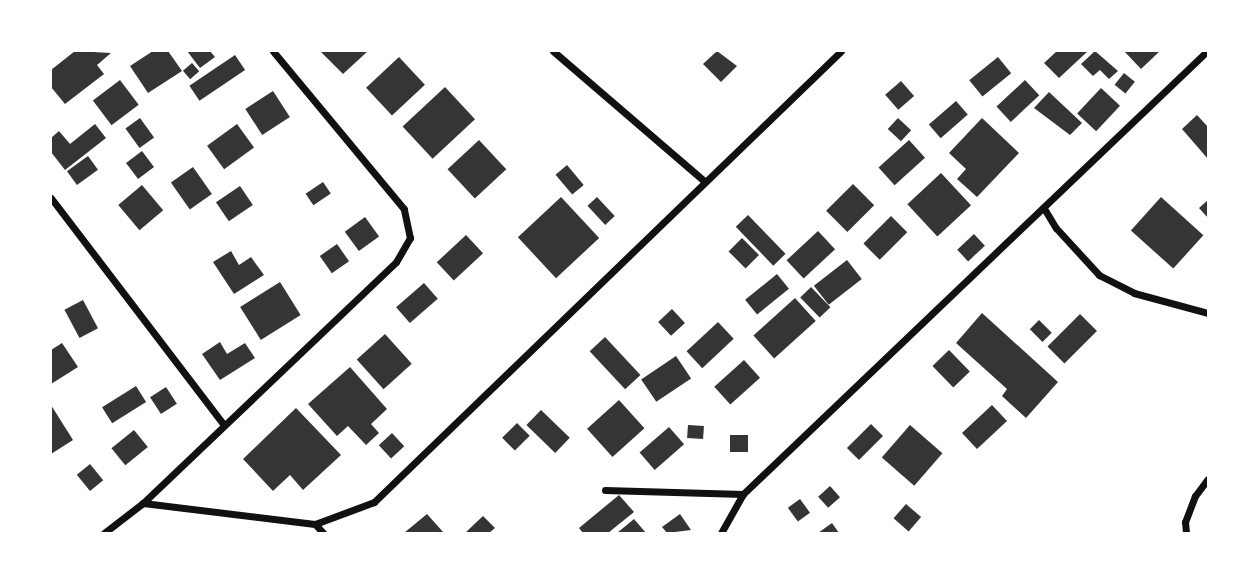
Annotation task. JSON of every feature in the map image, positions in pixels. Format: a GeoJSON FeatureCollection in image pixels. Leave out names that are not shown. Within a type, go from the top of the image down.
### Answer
{"type":"FeatureCollection","features":[{"type":"Feature","properties":{"kind":"street"},"geometry":{"type":"LineString","coordinates":[[104,533],[143,503],[396,261],[410,238],[404,209],[273,51]]}},
{"type":"Feature","properties":{"kind":"street"},"geometry":{"type":"LineString","coordinates":[[552,51],[704,181]]}},
{"type":"Feature","properties":{"kind":"street"},"geometry":{"type":"LineString","coordinates":[[143,503],[315,524],[374,502],[841,51]]}},
{"type":"Feature","properties":{"kind":"street"},"geometry":{"type":"LineString","coordinates":[[721,533],[743,494],[1045,210],[1207,51]]}},
{"type":"Feature","properties":{"kind":"street"},"geometry":{"type":"LineString","coordinates":[[51,198],[223,424]]}},
{"type":"Feature","properties":{"kind":"street"},"geometry":{"type":"LineString","coordinates":[[1045,210],[1099,275],[1134,293],[1208,313]]}},
{"type":"Feature","properties":{"kind":"street"},"geometry":{"type":"LineString","coordinates":[[1186,533],[1185,522],[1195,496],[1208,479]]}},
{"type":"Feature","properties":{"kind":"street"},"geometry":{"type":"LineString","coordinates":[[605,490],[743,494]]}},
{"type":"Feature","properties":{"kind":"street"},"geometry":{"type":"LineString","coordinates":[[315,524],[323,533]]}},
{"type":"Feature","properties":{"kind":"building"},"geometry":{"type":"Polygon","coordinates":[[[75,51],[111,53],[97,65],[104,74],[65,104],[51,87],[51,70],[75,51]]]}},
{"type":"Feature","properties":{"kind":"building"},"geometry":{"type":"Polygon","coordinates":[[[153,51],[168,51],[182,71],[148,93],[130,66],[153,51]]]}},
{"type":"Feature","properties":{"kind":"building"},"geometry":{"type":"Polygon","coordinates":[[[187,51],[210,51],[215,57],[200,68],[187,51]]]}},
{"type":"Feature","properties":{"kind":"building"},"geometry":{"type":"Polygon","coordinates":[[[320,51],[368,51],[343,74],[320,51]]]}},
{"type":"Feature","properties":{"kind":"building"},"geometry":{"type":"Polygon","coordinates":[[[717,51],[737,66],[721,82],[703,64],[717,51]]]}},
{"type":"Feature","properties":{"kind":"building"},"geometry":{"type":"Polygon","coordinates":[[[1057,51],[1088,51],[1059,78],[1044,63],[1057,51]]]}},
{"type":"Feature","properties":{"kind":"building"},"geometry":{"type":"Polygon","coordinates":[[[1095,51],[1118,71],[1109,79],[1100,70],[1093,76],[1081,64],[1095,51]]]}},
{"type":"Feature","properties":{"kind":"building"},"geometry":{"type":"Polygon","coordinates":[[[1124,51],[1160,51],[1141,69],[1124,51]]]}},
{"type":"Feature","properties":{"kind":"building"},"geometry":{"type":"Polygon","coordinates":[[[235,55],[245,70],[199,101],[189,86],[235,55]]]}},
{"type":"Feature","properties":{"kind":"building"},"geometry":{"type":"Polygon","coordinates":[[[399,57],[425,85],[392,115],[366,88],[399,57]]]}},
{"type":"Feature","properties":{"kind":"building"},"geometry":{"type":"Polygon","coordinates":[[[998,57],[1011,73],[982,97],[969,80],[998,57]]]}},
{"type":"Feature","properties":{"kind":"building"},"geometry":{"type":"Polygon","coordinates":[[[192,63],[199,71],[190,79],[183,71],[192,63]]]}},
{"type":"Feature","properties":{"kind":"building"},"geometry":{"type":"Polygon","coordinates":[[[1124,73],[1135,82],[1125,93],[1115,85],[1124,73]]]}},
{"type":"Feature","properties":{"kind":"building"},"geometry":{"type":"Polygon","coordinates":[[[120,80],[139,105],[112,125],[93,100],[120,80]]]}},
{"type":"Feature","properties":{"kind":"building"},"geometry":{"type":"Polygon","coordinates":[[[1025,80],[1039,95],[1011,122],[996,107],[1025,80]]]}},
{"type":"Feature","properties":{"kind":"building"},"geometry":{"type":"Polygon","coordinates":[[[901,81],[914,96],[898,110],[885,95],[901,81]]]}},
{"type":"Feature","properties":{"kind":"building"},"geometry":{"type":"Polygon","coordinates":[[[445,87],[475,119],[433,159],[403,127],[445,87]]]}},
{"type":"Feature","properties":{"kind":"building"},"geometry":{"type":"Polygon","coordinates":[[[1101,88],[1120,106],[1096,131],[1077,114],[1101,88]]]}},
{"type":"Feature","properties":{"kind":"building"},"geometry":{"type":"Polygon","coordinates":[[[273,91],[290,117],[262,135],[245,109],[273,91]]]}},
{"type":"Feature","properties":{"kind":"building"},"geometry":{"type":"Polygon","coordinates":[[[1049,92],[1082,123],[1070,135],[1034,108],[1049,92]]]}},
{"type":"Feature","properties":{"kind":"building"},"geometry":{"type":"Polygon","coordinates":[[[956,101],[968,115],[941,138],[929,125],[956,101]]]}},
{"type":"Feature","properties":{"kind":"building"},"geometry":{"type":"Polygon","coordinates":[[[1197,115],[1208,127],[1208,159],[1182,129],[1197,115]]]}},
{"type":"Feature","properties":{"kind":"building"},"geometry":{"type":"Polygon","coordinates":[[[140,118],[154,137],[140,148],[125,129],[140,118]]]}},
{"type":"Feature","properties":{"kind":"building"},"geometry":{"type":"Polygon","coordinates":[[[898,118],[911,130],[901,141],[888,129],[898,118]]]}},
{"type":"Feature","properties":{"kind":"building"},"geometry":{"type":"Polygon","coordinates":[[[982,118],[1019,153],[977,197],[957,179],[966,169],[949,153],[982,118]]]}},
{"type":"Feature","properties":{"kind":"building"},"geometry":{"type":"Polygon","coordinates":[[[95,124],[106,138],[65,170],[51,152],[51,138],[59,131],[70,144],[95,124]]]}},
{"type":"Feature","properties":{"kind":"building"},"geometry":{"type":"Polygon","coordinates":[[[237,124],[254,147],[224,169],[207,146],[237,124]]]}},
{"type":"Feature","properties":{"kind":"building"},"geometry":{"type":"Polygon","coordinates":[[[479,140],[506,169],[475,199],[448,169],[479,140]]]}},
{"type":"Feature","properties":{"kind":"building"},"geometry":{"type":"Polygon","coordinates":[[[909,140],[925,158],[895,185],[879,167],[909,140]]]}},
{"type":"Feature","properties":{"kind":"building"},"geometry":{"type":"Polygon","coordinates":[[[142,151],[154,167],[138,179],[126,163],[142,151]]]}},
{"type":"Feature","properties":{"kind":"building"},"geometry":{"type":"Polygon","coordinates":[[[88,156],[98,170],[77,185],[67,171],[88,156]]]}},
{"type":"Feature","properties":{"kind":"building"},"geometry":{"type":"Polygon","coordinates":[[[567,165],[584,185],[572,195],[556,175],[567,165]]]}},
{"type":"Feature","properties":{"kind":"building"},"geometry":{"type":"Polygon","coordinates":[[[193,167],[212,194],[190,210],[171,182],[193,167]]]}},
{"type":"Feature","properties":{"kind":"building"},"geometry":{"type":"Polygon","coordinates":[[[941,173],[971,205],[937,237],[907,204],[941,173]]]}},
{"type":"Feature","properties":{"kind":"building"},"geometry":{"type":"Polygon","coordinates":[[[323,182],[331,194],[313,205],[306,194],[323,182]]]}},
{"type":"Feature","properties":{"kind":"building"},"geometry":{"type":"Polygon","coordinates":[[[853,184],[874,205],[847,232],[826,211],[853,184]]]}},
{"type":"Feature","properties":{"kind":"building"},"geometry":{"type":"Polygon","coordinates":[[[142,185],[163,210],[139,230],[118,205],[142,185]]]}},
{"type":"Feature","properties":{"kind":"building"},"geometry":{"type":"Polygon","coordinates":[[[240,186],[253,205],[229,221],[216,202],[240,186]]]}},
{"type":"Feature","properties":{"kind":"building"},"geometry":{"type":"Polygon","coordinates":[[[561,197],[599,238],[556,278],[518,237],[561,197]]]}},
{"type":"Feature","properties":{"kind":"building"},"geometry":{"type":"Polygon","coordinates":[[[597,197],[615,216],[605,225],[587,206],[597,197]]]}},
{"type":"Feature","properties":{"kind":"building"},"geometry":{"type":"Polygon","coordinates":[[[1161,197],[1203,235],[1173,269],[1131,230],[1161,197]]]}},
{"type":"Feature","properties":{"kind":"building"},"geometry":{"type":"Polygon","coordinates":[[[1208,200],[1208,218],[1199,208],[1208,200]]]}},
{"type":"Feature","properties":{"kind":"building"},"geometry":{"type":"Polygon","coordinates":[[[748,215],[786,254],[773,266],[736,227],[748,215]]]}},
{"type":"Feature","properties":{"kind":"building"},"geometry":{"type":"Polygon","coordinates":[[[891,216],[907,232],[880,260],[863,244],[891,216]]]}},
{"type":"Feature","properties":{"kind":"building"},"geometry":{"type":"Polygon","coordinates":[[[365,217],[379,236],[359,251],[345,232],[365,217]]]}},
{"type":"Feature","properties":{"kind":"building"},"geometry":{"type":"Polygon","coordinates":[[[818,231],[835,249],[804,279],[787,260],[818,231]]]}},
{"type":"Feature","properties":{"kind":"building"},"geometry":{"type":"Polygon","coordinates":[[[974,234],[985,246],[968,261],[957,250],[974,234]]]}},
{"type":"Feature","properties":{"kind":"building"},"geometry":{"type":"Polygon","coordinates":[[[466,235],[483,253],[454,281],[437,262],[466,235]]]}},
{"type":"Feature","properties":{"kind":"building"},"geometry":{"type":"Polygon","coordinates":[[[742,238],[759,255],[746,268],[729,251],[742,238]]]}},
{"type":"Feature","properties":{"kind":"building"},"geometry":{"type":"Polygon","coordinates":[[[337,244],[349,261],[332,273],[320,256],[337,244]]]}},
{"type":"Feature","properties":{"kind":"building"},"geometry":{"type":"Polygon","coordinates":[[[231,251],[239,265],[251,257],[264,275],[234,294],[213,262],[231,251]]]}},
{"type":"Feature","properties":{"kind":"building"},"geometry":{"type":"Polygon","coordinates":[[[847,260],[862,279],[829,305],[814,286],[847,260]]]}},
{"type":"Feature","properties":{"kind":"building"},"geometry":{"type":"Polygon","coordinates":[[[777,274],[789,289],[757,315],[745,300],[777,274]]]}},
{"type":"Feature","properties":{"kind":"building"},"geometry":{"type":"Polygon","coordinates":[[[280,282],[301,315],[261,340],[240,307],[280,282]]]}},
{"type":"Feature","properties":{"kind":"building"},"geometry":{"type":"Polygon","coordinates":[[[424,283],[438,299],[410,323],[396,307],[424,283]]]}},
{"type":"Feature","properties":{"kind":"building"},"geometry":{"type":"Polygon","coordinates":[[[811,287],[830,307],[820,318],[800,297],[811,287]]]}},
{"type":"Feature","properties":{"kind":"building"},"geometry":{"type":"Polygon","coordinates":[[[795,298],[816,321],[774,359],[753,335],[795,298]]]}},
{"type":"Feature","properties":{"kind":"building"},"geometry":{"type":"Polygon","coordinates":[[[83,300],[98,328],[79,338],[64,310],[83,300]]]}},
{"type":"Feature","properties":{"kind":"building"},"geometry":{"type":"Polygon","coordinates":[[[672,309],[685,323],[671,336],[658,322],[672,309]]]}},
{"type":"Feature","properties":{"kind":"building"},"geometry":{"type":"Polygon","coordinates":[[[982,313],[1058,382],[1026,418],[1002,396],[1007,389],[956,343],[982,313]]]}},
{"type":"Feature","properties":{"kind":"building"},"geometry":{"type":"Polygon","coordinates":[[[1080,314],[1097,331],[1064,363],[1047,347],[1080,314]]]}},
{"type":"Feature","properties":{"kind":"building"},"geometry":{"type":"Polygon","coordinates":[[[1039,320],[1052,333],[1043,342],[1030,329],[1039,320]]]}},
{"type":"Feature","properties":{"kind":"building"},"geometry":{"type":"Polygon","coordinates":[[[718,322],[734,339],[702,368],[687,351],[718,322]]]}},
{"type":"Feature","properties":{"kind":"building"},"geometry":{"type":"Polygon","coordinates":[[[385,334],[412,364],[384,389],[357,359],[385,334]]]}},
{"type":"Feature","properties":{"kind":"building"},"geometry":{"type":"Polygon","coordinates":[[[605,337],[640,375],[625,389],[590,351],[605,337]]]}},
{"type":"Feature","properties":{"kind":"building"},"geometry":{"type":"Polygon","coordinates":[[[220,342],[227,354],[245,343],[255,358],[220,380],[202,354],[220,342]]]}},
{"type":"Feature","properties":{"kind":"building"},"geometry":{"type":"Polygon","coordinates":[[[62,343],[78,367],[51,384],[51,350],[62,343]]]}},
{"type":"Feature","properties":{"kind":"building"},"geometry":{"type":"Polygon","coordinates":[[[949,350],[970,372],[953,388],[932,366],[949,350]]]}},
{"type":"Feature","properties":{"kind":"building"},"geometry":{"type":"Polygon","coordinates":[[[676,356],[691,378],[656,402],[641,379],[676,356]]]}},
{"type":"Feature","properties":{"kind":"building"},"geometry":{"type":"Polygon","coordinates":[[[744,360],[760,378],[730,405],[714,387],[744,360]]]}},
{"type":"Feature","properties":{"kind":"building"},"geometry":{"type":"Polygon","coordinates":[[[350,367],[387,409],[371,424],[379,433],[366,445],[348,426],[337,436],[308,404],[350,367]]]}},
{"type":"Feature","properties":{"kind":"building"},"geometry":{"type":"Polygon","coordinates":[[[136,386],[146,402],[112,423],[102,407],[136,386]]]}},
{"type":"Feature","properties":{"kind":"building"},"geometry":{"type":"Polygon","coordinates":[[[166,387],[177,404],[161,414],[150,397],[166,387]]]}},
{"type":"Feature","properties":{"kind":"building"},"geometry":{"type":"Polygon","coordinates":[[[619,400],[644,428],[612,457],[587,429],[619,400]]]}},
{"type":"Feature","properties":{"kind":"building"},"geometry":{"type":"Polygon","coordinates":[[[51,405],[73,440],[51,454],[51,405]]]}},
{"type":"Feature","properties":{"kind":"building"},"geometry":{"type":"Polygon","coordinates":[[[992,405],[1007,421],[977,449],[962,433],[992,405]]]}},
{"type":"Feature","properties":{"kind":"building"},"geometry":{"type":"Polygon","coordinates":[[[296,408],[341,455],[303,490],[290,475],[273,491],[243,459],[296,408]]]}},
{"type":"Feature","properties":{"kind":"building"},"geometry":{"type":"Polygon","coordinates":[[[541,410],[570,438],[555,453],[526,425],[541,410]]]}},
{"type":"Feature","properties":{"kind":"building"},"geometry":{"type":"Polygon","coordinates":[[[517,423],[530,436],[515,451],[502,438],[517,423]]]}},
{"type":"Feature","properties":{"kind":"building"},"geometry":{"type":"Polygon","coordinates":[[[871,424],[883,436],[859,460],[847,448],[871,424]]]}},
{"type":"Feature","properties":{"kind":"building"},"geometry":{"type":"Polygon","coordinates":[[[688,425],[704,426],[703,439],[687,438],[688,425]]]}},
{"type":"Feature","properties":{"kind":"building"},"geometry":{"type":"Polygon","coordinates":[[[910,425],[942,453],[914,486],[882,457],[910,425]]]}},
{"type":"Feature","properties":{"kind":"building"},"geometry":{"type":"Polygon","coordinates":[[[669,427],[684,444],[655,470],[640,453],[669,427]]]}},
{"type":"Feature","properties":{"kind":"building"},"geometry":{"type":"Polygon","coordinates":[[[134,430],[148,447],[125,465],[111,448],[134,430]]]}},
{"type":"Feature","properties":{"kind":"building"},"geometry":{"type":"Polygon","coordinates":[[[392,433],[404,446],[391,458],[379,445],[392,433]]]}},
{"type":"Feature","properties":{"kind":"building"},"geometry":{"type":"Polygon","coordinates":[[[730,435],[748,435],[748,452],[730,452],[730,435]]]}},
{"type":"Feature","properties":{"kind":"building"},"geometry":{"type":"Polygon","coordinates":[[[90,464],[103,480],[90,491],[77,475],[90,464]]]}},
{"type":"Feature","properties":{"kind":"building"},"geometry":{"type":"Polygon","coordinates":[[[830,486],[840,497],[828,508],[818,497],[830,486]]]}},
{"type":"Feature","properties":{"kind":"building"},"geometry":{"type":"Polygon","coordinates":[[[619,495],[634,512],[608,533],[583,533],[579,528],[619,495]]]}},
{"type":"Feature","properties":{"kind":"building"},"geometry":{"type":"Polygon","coordinates":[[[800,499],[810,513],[798,522],[788,508],[800,499]]]}},
{"type":"Feature","properties":{"kind":"building"},"geometry":{"type":"Polygon","coordinates":[[[906,504],[921,517],[909,531],[894,518],[906,504]]]}},
{"type":"Feature","properties":{"kind":"building"},"geometry":{"type":"Polygon","coordinates":[[[427,514],[444,533],[404,533],[427,514]]]}},
{"type":"Feature","properties":{"kind":"building"},"geometry":{"type":"Polygon","coordinates":[[[680,514],[691,530],[667,533],[662,527],[680,514]]]}},
{"type":"Feature","properties":{"kind":"building"},"geometry":{"type":"Polygon","coordinates":[[[483,516],[495,528],[489,533],[465,533],[483,516]]]}},
{"type":"Feature","properties":{"kind":"building"},"geometry":{"type":"Polygon","coordinates":[[[634,519],[646,533],[617,533],[634,519]]]}},
{"type":"Feature","properties":{"kind":"building"},"geometry":{"type":"Polygon","coordinates":[[[832,523],[839,533],[818,533],[832,523]]]}}]}
